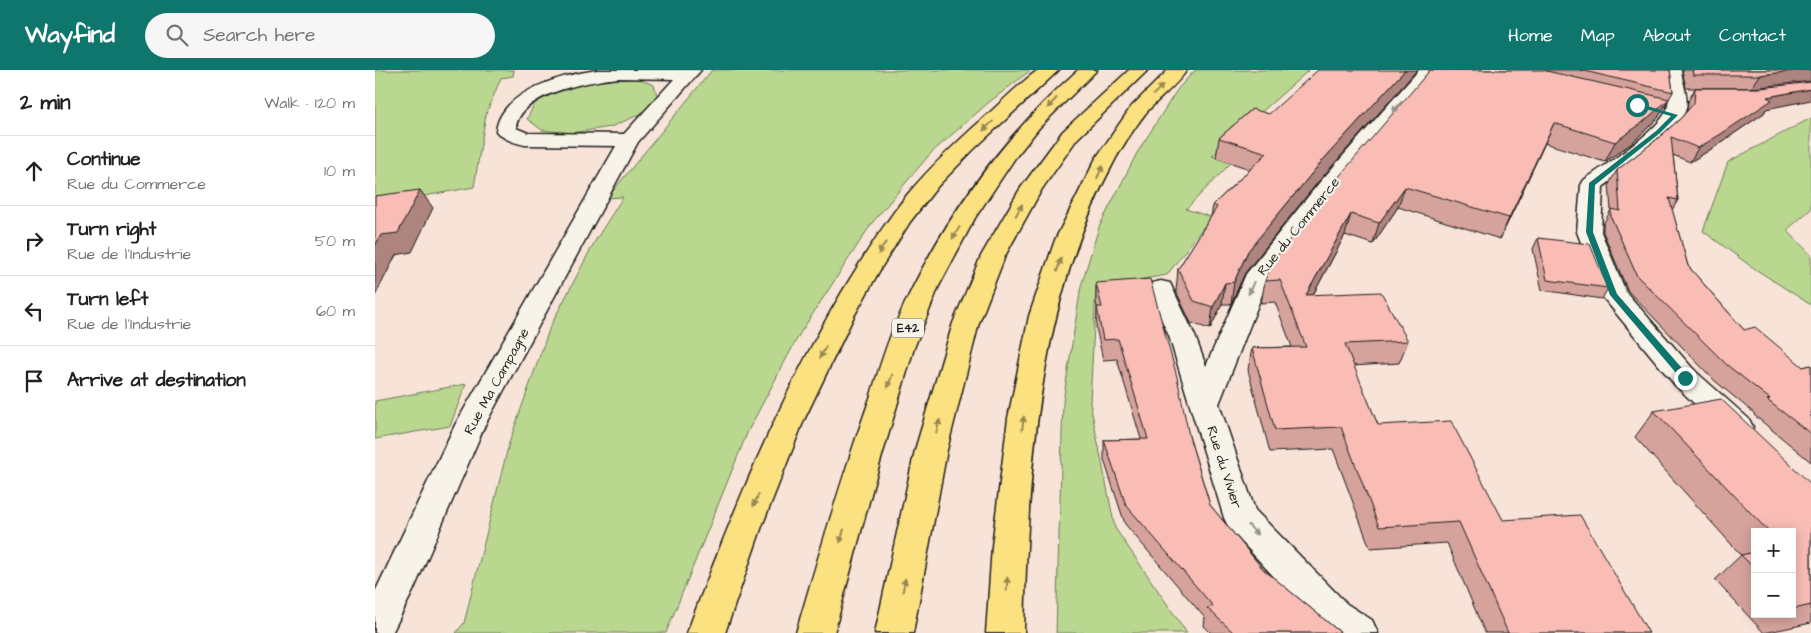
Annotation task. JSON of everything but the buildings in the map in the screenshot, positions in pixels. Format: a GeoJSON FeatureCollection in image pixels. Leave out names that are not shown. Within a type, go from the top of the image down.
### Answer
{"type":"FeatureCollection","features":[{"type":"Feature","properties":{"kind":"highway"},"geometry":{"type":"LineString","coordinates":[[706,633],[737,546],[798,400],[855,292],[900,220],[941,170],[1039,77],[1050,70]]}},
{"type":"Feature","properties":{"kind":"highway","name":"E42"},"geometry":{"type":"LineString","coordinates":[[815,633],[869,442],[910,323],[941,257],[987,182],[1027,130],[1063,91],[1089,70]]}},
{"type":"Feature","properties":{"kind":"highway"},"geometry":{"type":"LineString","coordinates":[[894,633],[934,441],[966,323],[993,256],[1031,189],[1070,135],[1109,96],[1139,70]]}},
{"type":"Feature","properties":{"kind":"highway"},"geometry":{"type":"LineString","coordinates":[[1005,633],[1009,546],[1023,418],[1042,316],[1067,240],[1106,158],[1138,110],[1178,70]]}},
{"type":"Feature","properties":{"kind":"street","name":"Rue du Commerce"},"geometry":{"type":"LineString","coordinates":[[1205,404],[1255,280],[1327,188],[1428,70]]}},
{"type":"Feature","properties":{"kind":"street","name":"Rue Ma Campagne"},"geometry":{"type":"LineString","coordinates":[[629,140],[525,139],[506,131],[506,120],[513,110],[528,98],[575,79],[624,72],[690,72]]}},
{"type":"Feature","properties":{"kind":"street","name":"Rue Ma Campagne"},"geometry":{"type":"LineString","coordinates":[[375,628],[396,589],[471,425],[629,140],[690,72]]}},
{"type":"Feature","properties":{"kind":"street"},"geometry":{"type":"LineString","coordinates":[[1674,97],[1658,132],[1592,185],[1589,232],[1614,295],[1685,378],[1754,442]]}},
{"type":"Feature","properties":{"kind":"street","name":"Rue du Vivier"},"geometry":{"type":"LineString","coordinates":[[1161,289],[1182,336],[1241,518],[1334,616],[1359,633]]}},
{"type":"Feature","properties":{"kind":"green space"},"geometry":{"type":"Polygon","coordinates":[[[375,70],[514,70],[513,76],[501,78],[486,114],[474,187],[375,205],[375,70]]]}},
{"type":"Feature","properties":{"kind":"green space"},"geometry":{"type":"Polygon","coordinates":[[[712,70],[1031,70],[988,103],[930,154],[872,223],[799,335],[748,431],[666,633],[456,633],[464,623],[509,443],[550,327],[595,241],[623,197],[607,198],[712,70]]]}},
{"type":"Feature","properties":{"kind":"green space"},"geometry":{"type":"Polygon","coordinates":[[[1195,70],[1309,70],[1212,156],[1231,163],[1186,209],[1211,217],[1167,275],[1096,287],[1090,403],[1115,528],[1187,633],[1056,633],[1063,402],[1081,286],[1099,227],[1137,153],[1177,90],[1195,70]]]}},
{"type":"Feature","properties":{"kind":"green space"},"geometry":{"type":"Polygon","coordinates":[[[597,79],[640,79],[654,85],[658,98],[643,113],[611,127],[571,133],[542,130],[527,119],[535,103],[564,87],[597,79]]]}},
{"type":"Feature","properties":{"kind":"green space"},"geometry":{"type":"Polygon","coordinates":[[[1811,118],[1811,209],[1787,230],[1811,255],[1811,305],[1749,265],[1703,231],[1728,162],[1811,118]]]}},
{"type":"Feature","properties":{"kind":"green space"},"geometry":{"type":"Polygon","coordinates":[[[466,384],[450,426],[375,439],[375,401],[466,384]]]}},
{"type":"Feature","properties":{"kind":"route"},"geometry":{"type":"LineString","coordinates":[[1637,105],[1675,115],[1658,132],[1592,185],[1589,232],[1614,295],[1685,378]]}}]}
